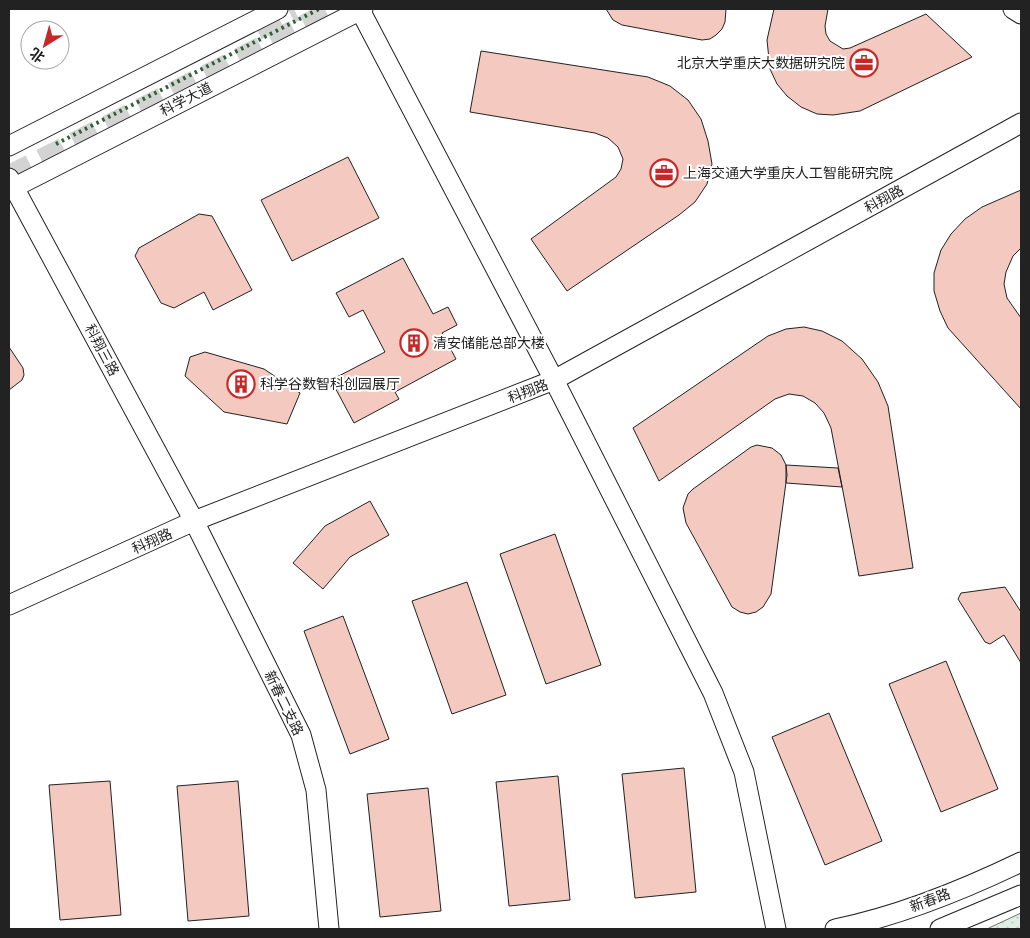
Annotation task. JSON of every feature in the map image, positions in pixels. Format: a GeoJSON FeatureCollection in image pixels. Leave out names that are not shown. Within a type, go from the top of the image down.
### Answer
{"type":"FeatureCollection","features":[{"type":"Feature","properties":{"kind":"street"},"geometry":{"type":"LineString","coordinates":[[9,146],[278,9]]}},
{"type":"Feature","properties":{"kind":"street"},"geometry":{"type":"LineString","coordinates":[[361,9],[554,380],[713,693],[744,772],[776,929]]}},
{"type":"Feature","properties":{"kind":"street","name":"科学大道"},"geometry":{"type":"LineString","coordinates":[[10,185],[361,9]]}},
{"type":"Feature","properties":{"kind":"street"},"geometry":{"type":"LineString","coordinates":[[1013,9],[1021,14]]}},
{"type":"Feature","properties":{"kind":"street","name":"科翔路"},"geometry":{"type":"LineString","coordinates":[[9,605],[194,521],[554,380],[1021,123]]}},
{"type":"Feature","properties":{"kind":"street","name":"科翔三路"},"geometry":{"type":"LineString","coordinates":[[10,185],[194,521]]}},
{"type":"Feature","properties":{"kind":"street","name":"新春二支路"},"geometry":{"type":"LineString","coordinates":[[194,521],[301,735],[316,790],[329,929]]}},
{"type":"Feature","properties":{"kind":"street","name":"新春路"},"geometry":{"type":"LineString","coordinates":[[835,929],[862,924],[925,902],[991,877],[1021,862]]}},
{"type":"Feature","properties":{"kind":"street"},"geometry":{"type":"LineString","coordinates":[[940,929],[1021,895]]}},
{"type":"Feature","properties":{"kind":"green space"},"geometry":{"type":"Polygon","coordinates":[[[1021,913],[1021,929],[987,929],[991,927],[1021,913]]]}},
{"type":"Feature","properties":{"kind":"building"},"geometry":{"type":"Polygon","coordinates":[[[606,9],[726,9],[725,22],[722,29],[710,39],[702,40],[622,25],[613,20],[606,9]]]}},
{"type":"Feature","properties":{"kind":"building","name":"北京大学重庆大数据研究院"},"geometry":{"type":"Polygon","coordinates":[[[774,9],[828,9],[825,26],[826,34],[830,41],[843,49],[850,48],[926,14],[972,57],[860,111],[833,115],[817,114],[801,107],[787,96],[777,84],[770,69],[767,40],[774,9]]]}},
{"type":"Feature","properties":{"kind":"building","name":"上海交通大学重庆人工智能研究院"},"geometry":{"type":"Polygon","coordinates":[[[481,51],[648,77],[670,86],[688,100],[701,119],[708,141],[712,164],[707,184],[695,202],[679,215],[567,291],[531,239],[616,177],[621,169],[623,159],[618,147],[608,138],[595,133],[470,112],[481,51]]]}},
{"type":"Feature","properties":{"kind":"building"},"geometry":{"type":"Polygon","coordinates":[[[348,157],[379,218],[292,261],[261,200],[348,157]]]}},
{"type":"Feature","properties":{"kind":"building"},"geometry":{"type":"Polygon","coordinates":[[[1021,190],[1021,248],[1013,256],[1006,272],[1004,284],[1007,298],[1021,318],[1021,409],[948,328],[934,291],[934,273],[941,250],[951,234],[965,219],[982,207],[1021,190]]]}},
{"type":"Feature","properties":{"kind":"building"},"geometry":{"type":"Polygon","coordinates":[[[199,214],[212,216],[252,290],[213,310],[204,292],[174,308],[161,303],[135,256],[139,248],[199,214]]]}},
{"type":"Feature","properties":{"kind":"building","name":"清安储能总部大楼"},"geometry":{"type":"Polygon","coordinates":[[[403,258],[433,314],[448,307],[457,325],[442,333],[456,359],[395,392],[399,399],[354,423],[331,380],[385,352],[363,310],[349,317],[336,293],[403,258]]]}},
{"type":"Feature","properties":{"kind":"building"},"geometry":{"type":"Polygon","coordinates":[[[804,327],[822,331],[842,341],[862,359],[878,382],[888,406],[913,568],[859,576],[831,428],[824,413],[815,403],[803,396],[789,394],[775,399],[659,481],[633,428],[768,336],[786,329],[804,327]]]}},
{"type":"Feature","properties":{"kind":"building"},"geometry":{"type":"Polygon","coordinates":[[[9,347],[23,368],[24,375],[22,380],[9,390],[9,347]]]}},
{"type":"Feature","properties":{"kind":"building","name":"科学谷数智科创园展厅"},"geometry":{"type":"Polygon","coordinates":[[[205,352],[264,369],[300,393],[287,424],[224,412],[185,376],[190,357],[205,352]]]}},
{"type":"Feature","properties":{"kind":"building"},"geometry":{"type":"Polygon","coordinates":[[[757,445],[772,448],[781,455],[786,465],[787,475],[771,594],[763,607],[756,612],[748,614],[732,607],[686,523],[683,508],[688,494],[693,489],[751,447],[757,445]]]}},
{"type":"Feature","properties":{"kind":"building"},"geometry":{"type":"Polygon","coordinates":[[[786,465],[838,468],[842,487],[786,483],[786,465]]]}},
{"type":"Feature","properties":{"kind":"building"},"geometry":{"type":"Polygon","coordinates":[[[370,501],[389,535],[350,557],[323,589],[293,563],[325,526],[370,501]]]}},
{"type":"Feature","properties":{"kind":"building"},"geometry":{"type":"Polygon","coordinates":[[[555,534],[601,665],[546,684],[500,554],[555,534]]]}},
{"type":"Feature","properties":{"kind":"building"},"geometry":{"type":"Polygon","coordinates":[[[467,582],[506,695],[452,714],[412,601],[467,582]]]}},
{"type":"Feature","properties":{"kind":"building"},"geometry":{"type":"Polygon","coordinates":[[[1005,587],[1021,612],[1021,663],[1004,635],[990,644],[985,642],[958,599],[961,593],[1005,587]]]}},
{"type":"Feature","properties":{"kind":"building"},"geometry":{"type":"Polygon","coordinates":[[[343,616],[389,739],[350,754],[304,631],[343,616]]]}},
{"type":"Feature","properties":{"kind":"building"},"geometry":{"type":"Polygon","coordinates":[[[946,661],[998,789],[941,812],[889,684],[946,661]]]}},
{"type":"Feature","properties":{"kind":"building"},"geometry":{"type":"Polygon","coordinates":[[[829,713],[882,841],[825,865],[772,737],[829,713]]]}},
{"type":"Feature","properties":{"kind":"building"},"geometry":{"type":"Polygon","coordinates":[[[684,768],[696,892],[635,898],[622,774],[684,768]]]}},
{"type":"Feature","properties":{"kind":"building"},"geometry":{"type":"Polygon","coordinates":[[[558,776],[570,900],[509,906],[496,782],[558,776]]]}},
{"type":"Feature","properties":{"kind":"building"},"geometry":{"type":"Polygon","coordinates":[[[110,781],[121,915],[60,920],[49,785],[110,781]]]}},
{"type":"Feature","properties":{"kind":"building"},"geometry":{"type":"Polygon","coordinates":[[[238,781],[249,916],[188,921],[177,786],[238,781]]]}},
{"type":"Feature","properties":{"kind":"building"},"geometry":{"type":"Polygon","coordinates":[[[428,788],[441,911],[380,917],[367,794],[428,788]]]}},
{"type":"Feature","properties":{"kind":"tunnel"},"geometry":{"type":"LineString","coordinates":[[256,28],[294,9]]}},
{"type":"Feature","properties":{"kind":"tunnel"},"geometry":{"type":"LineString","coordinates":[[9,178],[340,9]]}},
{"type":"Feature","properties":{"kind":"hedge"},"geometry":{"type":"LineString","coordinates":[[56,144],[319,9]]}},
{"type":"Feature","properties":{"kind":"place","name":"北京大学重庆大数据研究院"},"geometry":{"type":"Point","coordinates":[864,63]}},
{"type":"Feature","properties":{"kind":"place","name":"上海交通大学重庆人工智能研究院"},"geometry":{"type":"Point","coordinates":[664,173]}},
{"type":"Feature","properties":{"kind":"place","name":"清安储能总部大楼"},"geometry":{"type":"Point","coordinates":[414,343]}},
{"type":"Feature","properties":{"kind":"place","name":"科学谷数智科创园展厅"},"geometry":{"type":"Point","coordinates":[241,384]}}]}
